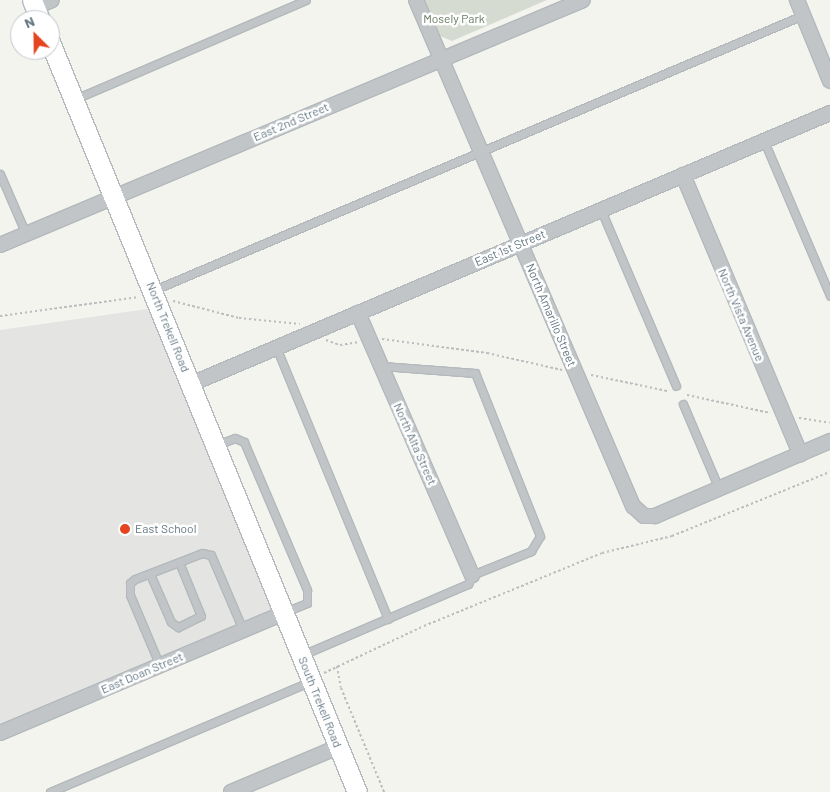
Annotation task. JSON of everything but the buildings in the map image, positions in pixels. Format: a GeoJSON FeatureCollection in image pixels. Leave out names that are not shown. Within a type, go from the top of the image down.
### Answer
{"type":"FeatureCollection","features":[{"type":"Feature","properties":{"kind":"main road","name":"North Trekell Road"},"geometry":{"type":"LineString","coordinates":[[58,60],[116,195],[284,613]]}},
{"type":"Feature","properties":{"kind":"main road","name":"South Trekell Road"},"geometry":{"type":"LineString","coordinates":[[284,613],[357,792]]}},
{"type":"Feature","properties":{"kind":"street","name":"North Amarillo Street"},"geometry":{"type":"LineString","coordinates":[[416,0],[633,506],[644,516],[655,516],[719,489]]}},
{"type":"Feature","properties":{"kind":"street","name":"East 2nd Street"},"geometry":{"type":"LineString","coordinates":[[0,245],[583,0]]}},
{"type":"Feature","properties":{"kind":"street"},"geometry":{"type":"LineString","coordinates":[[797,0],[830,81]]}},
{"type":"Feature","properties":{"kind":"street","name":"East 1st Street"},"geometry":{"type":"LineString","coordinates":[[191,384],[830,113]]}},
{"type":"Feature","properties":{"kind":"street","name":"North Vista Avenue"},"geometry":{"type":"LineString","coordinates":[[683,175],[800,454]]}},
{"type":"Feature","properties":{"kind":"street","name":"North Alta Street"},"geometry":{"type":"LineString","coordinates":[[358,313],[472,574]]}},
{"type":"Feature","properties":{"kind":"street"},"geometry":{"type":"LineString","coordinates":[[719,489],[830,441]]}},
{"type":"Feature","properties":{"kind":"street","name":"East Doan Street"},"geometry":{"type":"LineString","coordinates":[[0,734],[284,613]]}},
{"type":"Feature","properties":{"kind":"street"},"geometry":{"type":"LineString","coordinates":[[231,792],[338,747]]}},
{"type":"Feature","properties":{"kind":"lane"},"geometry":{"type":"LineString","coordinates":[[75,99],[306,0]]}},
{"type":"Feature","properties":{"kind":"lane"},"geometry":{"type":"LineString","coordinates":[[156,294],[480,150],[803,15]]}},
{"type":"Feature","properties":{"kind":"lane"},"geometry":{"type":"LineString","coordinates":[[764,140],[830,296]]}},
{"type":"Feature","properties":{"kind":"lane"},"geometry":{"type":"LineString","coordinates":[[0,174],[26,234]]}},
{"type":"Feature","properties":{"kind":"lane"},"geometry":{"type":"LineString","coordinates":[[601,210],[674,389]]}},
{"type":"Feature","properties":{"kind":"lane"},"geometry":{"type":"LineString","coordinates":[[276,347],[388,619]]}},
{"type":"Feature","properties":{"kind":"lane"},"geometry":{"type":"LineString","coordinates":[[302,655],[468,584],[472,574],[531,551],[540,536],[475,373],[381,366]]}},
{"type":"Feature","properties":{"kind":"lane"},"geometry":{"type":"LineString","coordinates":[[683,404],[719,489]]}},
{"type":"Feature","properties":{"kind":"lane"},"geometry":{"type":"LineString","coordinates":[[216,446],[235,438],[244,442],[307,590],[307,603],[284,613]]}},
{"type":"Feature","properties":{"kind":"lane"},"geometry":{"type":"LineString","coordinates":[[160,666],[129,586],[150,574],[202,553],[214,558],[243,630]]}},
{"type":"Feature","properties":{"kind":"lane"},"geometry":{"type":"LineString","coordinates":[[150,574],[171,622],[178,627],[201,616],[179,562]]}},
{"type":"Feature","properties":{"kind":"lane"},"geometry":{"type":"LineString","coordinates":[[50,792],[312,681]]}},
{"type":"Feature","properties":{"kind":"path"},"geometry":{"type":"LineString","coordinates":[[0,316],[156,294],[239,318],[304,326]]}},
{"type":"Feature","properties":{"kind":"path"},"geometry":{"type":"LineString","coordinates":[[321,328],[332,344],[401,339],[674,389]]}},
{"type":"Feature","properties":{"kind":"path"},"geometry":{"type":"LineString","coordinates":[[680,393],[784,416],[830,423]]}},
{"type":"Feature","properties":{"kind":"path"},"geometry":{"type":"LineString","coordinates":[[312,681],[337,666],[602,553],[672,536],[830,472]]}},
{"type":"Feature","properties":{"kind":"path"},"geometry":{"type":"LineString","coordinates":[[337,666],[341,688],[384,792]]}},
{"type":"Feature","properties":{"kind":"shaded area","name":"East School"},"geometry":{"type":"Polygon","coordinates":[[[161,307],[284,613],[0,733],[0,330],[161,307]]]}},
{"type":"Feature","properties":{"kind":"green space","name":"Mosely Park"},"geometry":{"type":"Polygon","coordinates":[[[425,0],[547,0],[452,41],[440,36],[425,0]]]}},
{"type":"Feature","properties":{"kind":"place","name":"East School"},"geometry":{"type":"Point","coordinates":[125,529]}}]}
